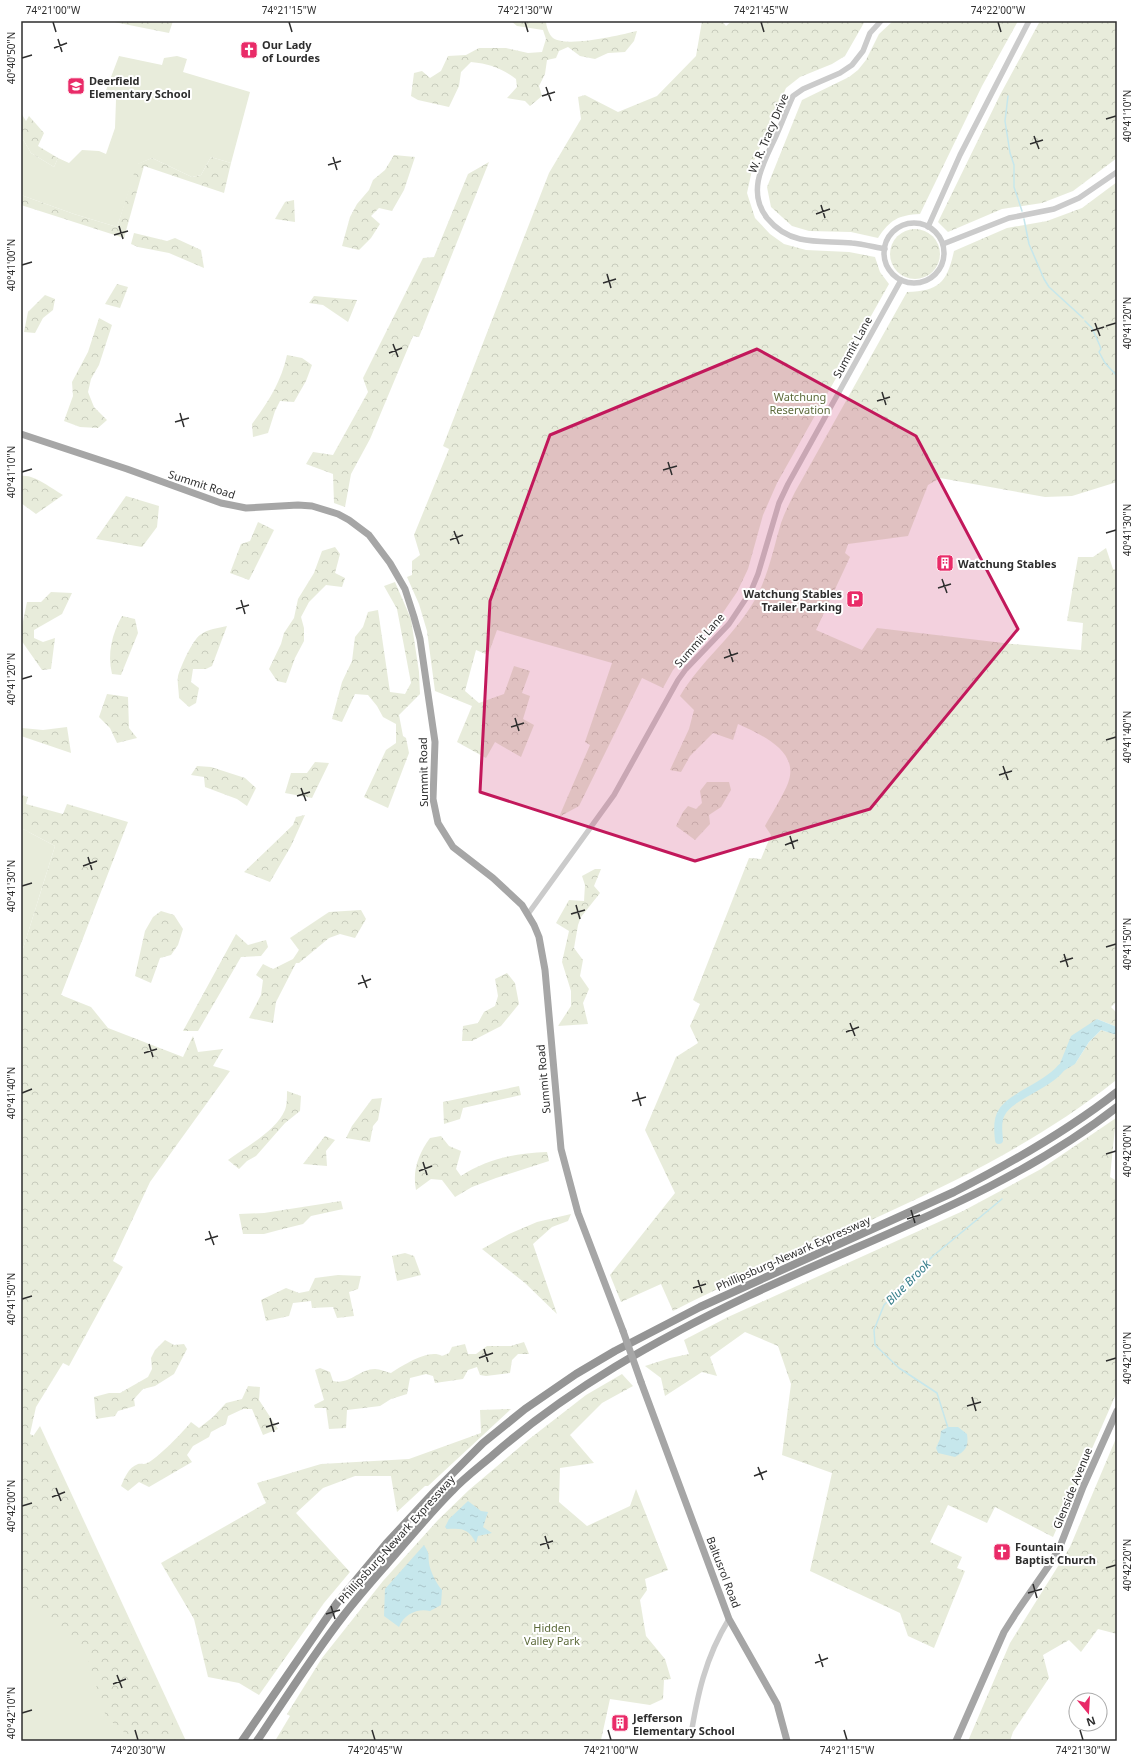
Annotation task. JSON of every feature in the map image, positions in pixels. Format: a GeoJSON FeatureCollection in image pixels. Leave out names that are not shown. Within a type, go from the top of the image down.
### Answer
{"type":"FeatureCollection","features":[{"type":"Feature","properties":{"kind":"highway","name":"Phillipsburg-Newark Expressway"},"geometry":{"type":"LineString","coordinates":[[242,1741],[337,1603],[386,1544],[436,1490],[483,1443],[525,1409],[576,1374],[615,1351],[700,1307],[940,1199],[992,1173],[1074,1124],[1117,1092]]}},
{"type":"Feature","properties":{"kind":"highway","name":"Phillipsburg-Newark Expressway"},"geometry":{"type":"LineString","coordinates":[[257,1741],[344,1615],[416,1530],[453,1489],[519,1432],[562,1400],[605,1371],[706,1317],[750,1295],[952,1205],[1030,1165],[1057,1149],[1117,1107]]}},
{"type":"Feature","properties":{"kind":"main road","name":"Summit Road"},"geometry":{"type":"LineString","coordinates":[[21,434],[127,469],[221,503],[246,508],[298,506],[325,510],[349,520],[369,535],[398,577],[411,606],[417,628],[435,742],[433,799],[438,823],[453,847],[515,898],[528,914],[537,931],[543,956],[562,1155],[578,1213],[650,1405]]}},
{"type":"Feature","properties":{"kind":"main road","name":"Baltusrol Road"},"geometry":{"type":"LineString","coordinates":[[650,1405],[729,1619],[777,1704],[787,1741]]}},
{"type":"Feature","properties":{"kind":"main road","name":"Glenside Avenue"},"geometry":{"type":"LineString","coordinates":[[956,1741],[1004,1632],[1052,1561],[1061,1544],[1083,1487],[1117,1411]]}},
{"type":"Feature","properties":{"kind":"street","name":"W. R. Tracy Drive"},"geometry":{"type":"LineString","coordinates":[[881,21],[870,33],[863,51],[852,65],[840,74],[803,89],[793,96],[760,173],[757,192],[758,200],[764,214],[783,233],[792,237],[816,242],[851,243],[885,249]]}},
{"type":"Feature","properties":{"kind":"street"},"geometry":{"type":"LineString","coordinates":[[928,227],[960,155],[1029,21]]}},
{"type":"Feature","properties":{"kind":"street"},"geometry":{"type":"LineString","coordinates":[[942,244],[1009,218],[1054,209],[1079,198],[1117,172]]}},
{"type":"Feature","properties":{"kind":"street"},"geometry":{"type":"LineString","coordinates":[[910,224],[919,224],[928,227],[934,231],[942,244],[944,253],[943,263],[938,272],[930,279],[916,283],[901,280],[893,275],[885,258],[885,249],[888,240],[893,232],[910,224]]}},
{"type":"Feature","properties":{"kind":"street","name":"Summit Lane"},"geometry":{"type":"LineString","coordinates":[[528,914],[614,795],[686,668],[729,624],[750,591],[758,574],[777,508],[788,484],[901,280]]}},
{"type":"Feature","properties":{"kind":"street"},"geometry":{"type":"LineString","coordinates":[[690,1741],[700,1684],[717,1639],[729,1619]]}},
{"type":"Feature","properties":{"kind":"highlighted area"},"geometry":{"type":"Polygon","coordinates":[[[757,349],[916,436],[1018,629],[870,809],[695,861],[480,792],[490,601],[550,435],[757,349]]]}},
{"type":"Feature","properties":{"kind":"green space"},"geometry":{"type":"Polygon","coordinates":[[[109,21],[173,21],[169,33],[109,21]]]}},
{"type":"Feature","properties":{"kind":"green space"},"geometry":{"type":"Polygon","coordinates":[[[511,21],[546,21],[550,35],[553,38],[560,41],[570,42],[594,40],[637,31],[634,41],[625,52],[608,53],[595,59],[580,56],[568,47],[559,51],[556,58],[547,60],[545,74],[539,86],[542,96],[530,106],[525,101],[507,98],[517,87],[516,79],[495,67],[471,62],[461,72],[459,86],[449,107],[418,100],[411,96],[414,73],[422,71],[430,78],[441,71],[448,56],[466,55],[479,48],[506,48],[528,53],[542,52],[546,39],[543,30],[517,26],[511,21]]]}},
{"type":"Feature","properties":{"kind":"green space","name":"Watchung Reservation"},"geometry":{"type":"Polygon","coordinates":[[[702,21],[722,21],[726,26],[732,21],[865,21],[845,56],[832,64],[800,77],[786,88],[754,161],[747,193],[755,218],[770,234],[784,244],[806,250],[849,252],[875,257],[880,272],[889,284],[777,483],[763,515],[748,569],[737,592],[722,614],[673,670],[663,688],[642,678],[579,806],[559,817],[590,745],[585,742],[612,663],[497,630],[488,655],[476,650],[465,691],[479,703],[504,694],[514,666],[530,671],[522,693],[530,696],[523,719],[534,725],[521,757],[495,742],[486,758],[457,742],[472,706],[435,691],[427,631],[419,604],[407,577],[412,575],[412,561],[420,555],[414,535],[449,449],[443,446],[549,173],[581,119],[578,97],[585,95],[618,112],[657,96],[696,56],[702,21]]]}},
{"type":"Feature","properties":{"kind":"green space"},"geometry":{"type":"Polygon","coordinates":[[[893,21],[1018,21],[982,86],[920,214],[900,217],[891,223],[878,238],[851,232],[809,231],[792,226],[771,207],[767,187],[802,100],[849,77],[858,70],[866,60],[879,34],[893,21]]]}},
{"type":"Feature","properties":{"kind":"green space"},"geometry":{"type":"Polygon","coordinates":[[[1040,21],[1117,21],[1117,158],[1073,191],[1042,203],[1002,209],[948,232],[938,222],[1000,95],[1040,21]]]}},
{"type":"Feature","properties":{"kind":"green space"},"geometry":{"type":"Polygon","coordinates":[[[119,56],[162,65],[164,58],[177,56],[187,59],[183,72],[250,92],[231,163],[211,157],[201,175],[192,177],[152,158],[138,164],[117,227],[74,214],[21,195],[21,136],[31,153],[54,167],[58,158],[69,163],[82,150],[99,151],[106,154],[115,128],[116,100],[105,93],[119,56]]]}},
{"type":"Feature","properties":{"kind":"green space"},"geometry":{"type":"Polygon","coordinates":[[[21,113],[26,121],[29,116],[44,133],[38,146],[58,158],[54,167],[31,153],[21,136],[21,113]]]}},
{"type":"Feature","properties":{"kind":"green space"},"geometry":{"type":"Polygon","coordinates":[[[394,155],[415,157],[404,190],[392,211],[379,208],[371,216],[380,224],[371,238],[359,250],[342,246],[350,217],[357,204],[369,190],[373,180],[385,170],[394,155]]]}},
{"type":"Feature","properties":{"kind":"green space"},"geometry":{"type":"Polygon","coordinates":[[[211,157],[231,163],[224,193],[144,166],[124,238],[21,205],[21,195],[74,214],[117,227],[137,164],[152,158],[192,177],[201,175],[211,157]]]}},
{"type":"Feature","properties":{"kind":"green space"},"geometry":{"type":"Polygon","coordinates":[[[489,162],[419,337],[413,336],[370,439],[351,474],[345,507],[334,503],[333,474],[306,464],[313,452],[333,455],[368,392],[363,378],[423,258],[434,257],[468,174],[489,162]]]}},
{"type":"Feature","properties":{"kind":"green space"},"geometry":{"type":"Polygon","coordinates":[[[1117,182],[1117,482],[1072,496],[1045,497],[940,478],[928,485],[908,536],[848,544],[845,553],[850,557],[816,630],[862,650],[877,628],[1012,644],[1081,650],[1083,623],[1067,621],[1078,557],[1093,557],[1106,548],[1113,569],[1117,570],[1117,1001],[1111,1007],[1117,1013],[1117,1027],[1097,1019],[1075,1064],[1089,1042],[1101,1030],[1117,1035],[1117,1077],[1115,1081],[1064,1118],[1011,1150],[957,1179],[673,1311],[661,1284],[621,1302],[610,1275],[675,1193],[645,1130],[676,1057],[698,1043],[690,1026],[700,1004],[693,1000],[749,858],[761,859],[771,835],[765,826],[789,780],[790,769],[788,760],[783,752],[766,738],[738,724],[733,740],[713,733],[690,756],[681,772],[670,770],[689,729],[694,710],[680,696],[697,672],[736,627],[753,603],[763,584],[781,523],[793,496],[907,292],[927,290],[940,283],[945,277],[954,251],[1007,228],[1047,221],[1082,208],[1117,182]]]}},
{"type":"Feature","properties":{"kind":"green space"},"geometry":{"type":"Polygon","coordinates":[[[294,200],[295,222],[275,219],[285,202],[294,200]]]}},
{"type":"Feature","properties":{"kind":"green space"},"geometry":{"type":"Polygon","coordinates":[[[910,229],[920,229],[933,236],[940,249],[940,259],[933,272],[920,279],[910,279],[901,275],[894,268],[890,259],[890,249],[894,240],[901,233],[910,229]]]}},
{"type":"Feature","properties":{"kind":"green space"},"geometry":{"type":"Polygon","coordinates":[[[134,233],[167,241],[175,238],[201,250],[204,268],[169,253],[138,247],[131,244],[134,233]]]}},
{"type":"Feature","properties":{"kind":"green space"},"geometry":{"type":"Polygon","coordinates":[[[117,284],[128,287],[120,308],[105,304],[117,284]]]}},
{"type":"Feature","properties":{"kind":"green space"},"geometry":{"type":"Polygon","coordinates":[[[45,295],[55,299],[53,310],[43,318],[35,333],[24,332],[28,312],[45,295]]]}},
{"type":"Feature","properties":{"kind":"green space"},"geometry":{"type":"Polygon","coordinates":[[[314,296],[357,300],[348,322],[323,305],[309,303],[314,296]]]}},
{"type":"Feature","properties":{"kind":"green space"},"geometry":{"type":"Polygon","coordinates":[[[99,318],[112,325],[99,365],[91,379],[88,392],[94,407],[107,420],[98,428],[80,427],[64,421],[73,396],[72,382],[88,352],[99,318]]]}},
{"type":"Feature","properties":{"kind":"green space"},"geometry":{"type":"Polygon","coordinates":[[[287,355],[302,358],[312,365],[306,381],[294,402],[280,401],[268,433],[253,437],[252,424],[274,391],[287,355]]]}},
{"type":"Feature","properties":{"kind":"green space"},"geometry":{"type":"Polygon","coordinates":[[[21,476],[32,477],[63,495],[36,514],[21,503],[21,476]]]}},
{"type":"Feature","properties":{"kind":"green space"},"geometry":{"type":"Polygon","coordinates":[[[126,496],[159,506],[157,527],[142,547],[96,539],[126,496]]]}},
{"type":"Feature","properties":{"kind":"green space"},"geometry":{"type":"Polygon","coordinates":[[[258,522],[274,530],[249,580],[230,573],[241,544],[250,541],[258,522]]]}},
{"type":"Feature","properties":{"kind":"green space"},"geometry":{"type":"Polygon","coordinates":[[[335,547],[340,554],[335,573],[345,578],[342,587],[326,585],[309,602],[301,617],[304,628],[304,641],[295,658],[286,683],[277,681],[269,669],[281,644],[284,633],[294,618],[298,599],[314,573],[322,551],[335,547]]]}},
{"type":"Feature","properties":{"kind":"green space"},"geometry":{"type":"Polygon","coordinates":[[[395,582],[411,619],[419,672],[420,694],[399,715],[403,736],[406,738],[409,753],[388,808],[364,797],[386,750],[396,743],[396,724],[383,717],[377,706],[368,695],[355,694],[342,722],[332,719],[342,682],[352,661],[355,637],[363,627],[368,612],[378,610],[390,692],[405,694],[411,683],[397,609],[384,586],[395,582]]]}},
{"type":"Feature","properties":{"kind":"green space"},"geometry":{"type":"Polygon","coordinates":[[[51,592],[72,593],[62,614],[34,630],[34,638],[43,642],[55,638],[51,669],[42,670],[21,640],[21,631],[27,602],[41,602],[51,592]]]}},
{"type":"Feature","properties":{"kind":"green space"},"geometry":{"type":"Polygon","coordinates":[[[122,616],[135,619],[138,633],[121,675],[112,674],[110,651],[113,637],[122,616]]]}},
{"type":"Feature","properties":{"kind":"green space"},"geometry":{"type":"Polygon","coordinates":[[[227,626],[212,666],[206,669],[193,669],[191,682],[199,688],[196,703],[189,707],[179,698],[178,676],[184,660],[190,648],[200,635],[210,630],[227,626]]]}},
{"type":"Feature","properties":{"kind":"green space"},"geometry":{"type":"Polygon","coordinates":[[[107,694],[128,697],[129,728],[137,738],[117,743],[110,728],[99,717],[107,694]]]}},
{"type":"Feature","properties":{"kind":"green space"},"geometry":{"type":"Polygon","coordinates":[[[67,727],[71,753],[21,736],[22,728],[43,730],[67,727]]]}},
{"type":"Feature","properties":{"kind":"green space"},"geometry":{"type":"Polygon","coordinates":[[[315,762],[329,763],[312,798],[285,793],[291,773],[307,773],[315,762]]]}},
{"type":"Feature","properties":{"kind":"green space"},"geometry":{"type":"Polygon","coordinates":[[[197,766],[211,767],[245,778],[256,788],[247,806],[237,799],[205,787],[204,777],[191,775],[197,766]]]}},
{"type":"Feature","properties":{"kind":"green space"},"geometry":{"type":"Polygon","coordinates":[[[707,782],[729,782],[731,790],[721,807],[709,815],[710,824],[695,840],[676,826],[683,812],[688,806],[696,809],[702,803],[700,791],[707,782]]]}},
{"type":"Feature","properties":{"kind":"green space"},"geometry":{"type":"Polygon","coordinates":[[[21,795],[28,797],[26,804],[63,814],[67,804],[128,822],[61,995],[91,1007],[108,1028],[183,1057],[193,1036],[198,1052],[223,1049],[213,1066],[230,1071],[150,1182],[113,1261],[123,1267],[69,1366],[63,1363],[36,1407],[30,1434],[42,1440],[181,1741],[135,1741],[106,1717],[86,1653],[21,1593],[21,955],[55,846],[21,828],[21,795]]]}},
{"type":"Feature","properties":{"kind":"green space"},"geometry":{"type":"Polygon","coordinates":[[[305,815],[291,846],[270,882],[244,872],[293,825],[296,817],[305,815]]]}},
{"type":"Feature","properties":{"kind":"green space"},"geometry":{"type":"Polygon","coordinates":[[[21,828],[55,846],[21,955],[21,828]]]}},
{"type":"Feature","properties":{"kind":"green space"},"geometry":{"type":"Polygon","coordinates":[[[595,869],[601,869],[594,886],[600,893],[581,917],[574,948],[583,960],[580,976],[589,989],[583,1003],[588,1024],[558,1026],[571,1006],[571,991],[562,962],[569,931],[556,923],[569,900],[584,901],[585,885],[582,876],[595,869]]]}},
{"type":"Feature","properties":{"kind":"green space"},"geometry":{"type":"Polygon","coordinates":[[[361,910],[366,919],[355,938],[340,934],[329,938],[299,963],[296,963],[276,1002],[273,1023],[249,1018],[261,995],[263,980],[256,975],[263,964],[273,969],[293,959],[299,950],[290,938],[329,912],[361,910]]]}},
{"type":"Feature","properties":{"kind":"green space"},"geometry":{"type":"Polygon","coordinates":[[[161,911],[174,915],[183,929],[178,945],[171,955],[160,958],[151,983],[135,976],[145,931],[153,917],[161,911]]]}},
{"type":"Feature","properties":{"kind":"green space"},"geometry":{"type":"Polygon","coordinates":[[[236,934],[248,945],[266,940],[268,947],[261,956],[241,957],[198,1031],[183,1031],[236,934]]]}},
{"type":"Feature","properties":{"kind":"green space"},"geometry":{"type":"Polygon","coordinates":[[[507,973],[515,983],[519,1004],[501,1026],[472,1041],[462,1041],[463,1026],[478,1023],[484,1012],[495,1006],[498,996],[495,979],[507,973]]]}},
{"type":"Feature","properties":{"kind":"green space"},"geometry":{"type":"Polygon","coordinates":[[[519,1086],[521,1095],[463,1108],[460,1119],[444,1124],[443,1102],[519,1086]]]}},
{"type":"Feature","properties":{"kind":"green space"},"geometry":{"type":"Polygon","coordinates":[[[287,1091],[301,1096],[300,1111],[285,1123],[256,1156],[247,1161],[239,1169],[228,1160],[268,1132],[281,1118],[287,1103],[287,1091]]]}},
{"type":"Feature","properties":{"kind":"green space"},"geometry":{"type":"Polygon","coordinates":[[[382,1098],[378,1120],[373,1126],[370,1142],[346,1138],[352,1126],[372,1099],[382,1098]]]}},
{"type":"Feature","properties":{"kind":"green space"},"geometry":{"type":"Polygon","coordinates":[[[1116,1118],[1110,1177],[1117,1181],[1117,1392],[1053,1537],[995,1507],[987,1523],[948,1505],[930,1542],[962,1557],[957,1568],[965,1571],[934,1648],[908,1636],[900,1613],[810,1571],[832,1473],[782,1455],[791,1384],[778,1346],[745,1332],[710,1357],[717,1376],[702,1372],[665,1396],[661,1378],[645,1366],[689,1354],[684,1340],[728,1317],[963,1211],[1041,1169],[1116,1118]]]}},
{"type":"Feature","properties":{"kind":"green space"},"geometry":{"type":"Polygon","coordinates":[[[325,1136],[335,1140],[326,1151],[327,1166],[303,1164],[325,1136]]]}},
{"type":"Feature","properties":{"kind":"green space"},"geometry":{"type":"Polygon","coordinates":[[[441,1136],[449,1146],[461,1151],[456,1169],[461,1176],[491,1161],[524,1154],[547,1152],[549,1161],[472,1187],[455,1197],[442,1180],[431,1179],[416,1190],[415,1176],[417,1162],[430,1138],[441,1136]]]}},
{"type":"Feature","properties":{"kind":"green space"},"geometry":{"type":"Polygon","coordinates":[[[341,1201],[343,1209],[311,1216],[303,1224],[264,1234],[243,1234],[239,1214],[264,1213],[341,1201]]]}},
{"type":"Feature","properties":{"kind":"green space"},"geometry":{"type":"Polygon","coordinates":[[[571,1214],[568,1221],[552,1227],[533,1244],[557,1314],[525,1283],[482,1249],[509,1234],[537,1222],[571,1214]]]}},
{"type":"Feature","properties":{"kind":"green space"},"geometry":{"type":"Polygon","coordinates":[[[405,1253],[414,1256],[421,1275],[397,1281],[392,1256],[405,1253]]]}},
{"type":"Feature","properties":{"kind":"green space"},"geometry":{"type":"Polygon","coordinates":[[[338,1275],[361,1276],[358,1289],[349,1292],[354,1316],[337,1318],[333,1307],[312,1308],[311,1301],[293,1303],[289,1316],[266,1321],[261,1300],[286,1288],[299,1293],[309,1291],[315,1278],[338,1275]]]}},
{"type":"Feature","properties":{"kind":"green space"},"geometry":{"type":"Polygon","coordinates":[[[165,1340],[174,1345],[184,1344],[187,1349],[174,1374],[155,1386],[143,1389],[134,1399],[135,1406],[118,1411],[115,1416],[96,1419],[94,1397],[109,1393],[120,1393],[148,1377],[152,1369],[151,1358],[155,1350],[165,1340]]]}},
{"type":"Feature","properties":{"kind":"green space"},"geometry":{"type":"Polygon","coordinates":[[[524,1342],[529,1354],[518,1354],[512,1360],[510,1373],[486,1376],[480,1375],[477,1367],[468,1370],[463,1379],[435,1383],[433,1376],[426,1374],[410,1378],[407,1394],[391,1399],[380,1406],[347,1410],[346,1428],[329,1429],[326,1408],[315,1408],[314,1405],[324,1400],[315,1370],[320,1368],[330,1372],[333,1381],[339,1382],[350,1379],[364,1371],[369,1370],[377,1369],[391,1373],[423,1356],[437,1354],[442,1356],[449,1353],[452,1347],[465,1344],[468,1354],[476,1354],[487,1346],[511,1346],[524,1342]]]}},
{"type":"Feature","properties":{"kind":"green space","name":"Hidden Valley Park"},"geometry":{"type":"Polygon","coordinates":[[[622,1374],[633,1386],[602,1403],[570,1435],[594,1463],[560,1468],[559,1502],[587,1526],[630,1506],[636,1489],[668,1570],[645,1579],[647,1590],[640,1600],[646,1636],[665,1659],[671,1679],[664,1680],[663,1699],[650,1705],[610,1699],[601,1740],[597,1741],[275,1741],[290,1716],[287,1714],[322,1658],[383,1581],[438,1520],[469,1490],[528,1440],[586,1395],[622,1374]]]}},
{"type":"Feature","properties":{"kind":"green space"},"geometry":{"type":"Polygon","coordinates":[[[248,1386],[260,1387],[259,1400],[278,1429],[263,1435],[252,1409],[243,1409],[228,1416],[226,1424],[211,1432],[209,1437],[193,1446],[187,1455],[192,1462],[149,1487],[139,1482],[128,1491],[121,1486],[127,1473],[132,1468],[138,1464],[146,1464],[151,1461],[177,1438],[191,1422],[199,1428],[213,1417],[226,1403],[242,1399],[248,1386]]]}},
{"type":"Feature","properties":{"kind":"green space"},"geometry":{"type":"Polygon","coordinates":[[[511,1409],[428,1486],[425,1486],[397,1512],[391,1476],[355,1476],[323,1488],[296,1513],[350,1572],[324,1603],[259,1695],[239,1683],[208,1677],[194,1619],[161,1563],[266,1503],[257,1483],[321,1464],[409,1459],[481,1433],[480,1410],[511,1409]]]}},
{"type":"Feature","properties":{"kind":"green space"},"geometry":{"type":"Polygon","coordinates":[[[40,1426],[186,1741],[21,1741],[21,1454],[40,1426]]]}},
{"type":"Feature","properties":{"kind":"green space"},"geometry":{"type":"Polygon","coordinates":[[[1117,1436],[1117,1634],[1098,1629],[1081,1652],[1069,1640],[1043,1655],[1049,1678],[1013,1732],[1010,1741],[968,1741],[1010,1643],[1070,1547],[1117,1436]]]}},
{"type":"Feature","properties":{"kind":"water"},"geometry":{"type":"Polygon","coordinates":[[[1097,1019],[1117,1027],[1117,1035],[1101,1030],[1089,1042],[1075,1064],[1055,1076],[1071,1036],[1097,1019]]]}},
{"type":"Feature","properties":{"kind":"water"},"geometry":{"type":"Polygon","coordinates":[[[948,1427],[958,1427],[967,1434],[966,1448],[955,1457],[938,1453],[936,1448],[940,1439],[941,1431],[948,1427]]]}},
{"type":"Feature","properties":{"kind":"water"},"geometry":{"type":"Polygon","coordinates":[[[468,1501],[481,1511],[488,1512],[483,1527],[492,1533],[478,1536],[476,1543],[470,1534],[464,1530],[447,1529],[445,1527],[449,1519],[468,1501]]]}},
{"type":"Feature","properties":{"kind":"water"},"geometry":{"type":"Polygon","coordinates":[[[424,1545],[428,1552],[432,1574],[442,1590],[441,1605],[430,1611],[421,1610],[408,1615],[401,1622],[399,1627],[384,1616],[385,1589],[424,1545]]]}},
{"type":"Feature","properties":{"kind":"waterway"},"geometry":{"type":"LineString","coordinates":[[1008,96],[1005,121],[1010,153],[1014,165],[1014,187],[1022,211]]}},
{"type":"Feature","properties":{"kind":"waterway"},"geometry":{"type":"LineString","coordinates":[[1024,219],[1029,244],[1044,279],[1049,287],[1083,318]]}},
{"type":"Feature","properties":{"kind":"waterway"},"geometry":{"type":"LineString","coordinates":[[1085,321],[1092,328],[1101,349],[1099,352],[1105,363],[1117,376]]}},
{"type":"Feature","properties":{"kind":"waterway","name":"Blue Brook"},"geometry":{"type":"LineString","coordinates":[[999,1140],[999,1118],[1007,1106],[1047,1080],[1061,1068]]}},
{"type":"Feature","properties":{"kind":"waterway","name":"Blue Brook"},"geometry":{"type":"LineString","coordinates":[[948,1428],[937,1393],[899,1368],[875,1345],[874,1330],[884,1305],[933,1256],[1002,1199]]}},
{"type":"Feature","properties":{"kind":"place","name":"Our Lady of Lourdes"},"geometry":{"type":"Point","coordinates":[249,50]}},
{"type":"Feature","properties":{"kind":"place","name":"Deerfield Elementary School"},"geometry":{"type":"Point","coordinates":[76,86]}},
{"type":"Feature","properties":{"kind":"place","name":"Watchung Stables"},"geometry":{"type":"Point","coordinates":[945,563]}},
{"type":"Feature","properties":{"kind":"place","name":"Watchung Stables Trailer Parking"},"geometry":{"type":"Point","coordinates":[855,599]}},
{"type":"Feature","properties":{"kind":"place","name":"Fountain Baptist Church"},"geometry":{"type":"Point","coordinates":[1002,1552]}},
{"type":"Feature","properties":{"kind":"place","name":"Jefferson Elementary School"},"geometry":{"type":"Point","coordinates":[620,1723]}}]}
